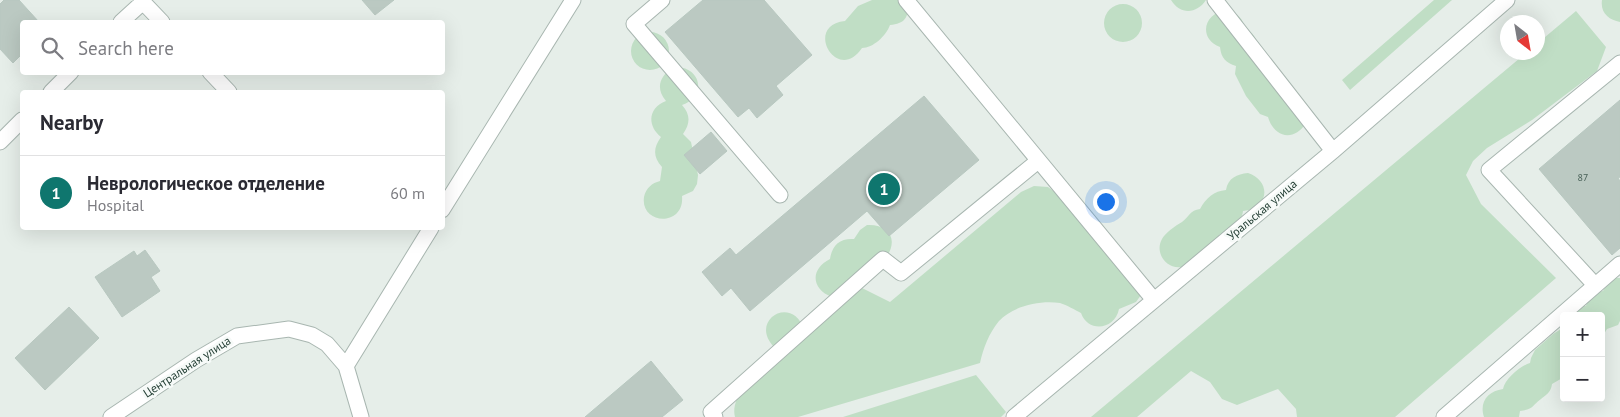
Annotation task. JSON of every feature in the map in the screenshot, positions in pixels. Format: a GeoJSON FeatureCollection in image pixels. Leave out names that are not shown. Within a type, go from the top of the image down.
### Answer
{"type":"FeatureCollection","features":[{"type":"Feature","properties":{"kind":"street"},"geometry":{"type":"LineString","coordinates":[[445,205],[572,0]]}},
{"type":"Feature","properties":{"kind":"street"},"geometry":{"type":"LineString","coordinates":[[662,0],[634,24],[780,195]]}},
{"type":"Feature","properties":{"kind":"street"},"geometry":{"type":"LineString","coordinates":[[906,0],[1154,300]]}},
{"type":"Feature","properties":{"kind":"street"},"geometry":{"type":"LineString","coordinates":[[1215,0],[1333,151]]}},
{"type":"Feature","properties":{"kind":"street","name":"Уральская улица"},"geometry":{"type":"LineString","coordinates":[[1014,417],[1333,151],[1507,0]]}},
{"type":"Feature","properties":{"kind":"street"},"geometry":{"type":"LineString","coordinates":[[124,20],[142,1],[160,20]]}},
{"type":"Feature","properties":{"kind":"street"},"geometry":{"type":"LineString","coordinates":[[1595,286],[1489,170],[1620,63]]}},
{"type":"Feature","properties":{"kind":"street"},"geometry":{"type":"LineString","coordinates":[[52,90],[68,75]]}},
{"type":"Feature","properties":{"kind":"street"},"geometry":{"type":"LineString","coordinates":[[213,75],[227,90]]}},
{"type":"Feature","properties":{"kind":"street"},"geometry":{"type":"LineString","coordinates":[[0,142],[20,122]]}},
{"type":"Feature","properties":{"kind":"street"},"geometry":{"type":"LineString","coordinates":[[715,417],[711,412],[883,259],[901,273],[1038,161]]}},
{"type":"Feature","properties":{"kind":"street"},"geometry":{"type":"LineString","coordinates":[[361,417],[346,366],[430,230]]}},
{"type":"Feature","properties":{"kind":"street"},"geometry":{"type":"LineString","coordinates":[[1444,417],[1620,264]]}},
{"type":"Feature","properties":{"kind":"street","name":"Центральная улица"},"geometry":{"type":"LineString","coordinates":[[111,417],[196,360],[237,336],[289,329],[312,335],[327,344],[346,366]]}},
{"type":"Feature","properties":{"kind":"green space"},"geometry":{"type":"Polygon","coordinates":[[[872,0],[908,0],[906,18],[900,23],[890,25],[879,41],[862,48],[852,58],[843,60],[835,57],[828,50],[825,41],[826,32],[833,25],[845,21],[858,6],[872,0]]]}},
{"type":"Feature","properties":{"kind":"green space"},"geometry":{"type":"Polygon","coordinates":[[[1171,0],[1206,0],[1198,8],[1188,11],[1179,8],[1171,0]]]}},
{"type":"Feature","properties":{"kind":"green space"},"geometry":{"type":"Polygon","coordinates":[[[1434,0],[1452,0],[1350,90],[1342,80],[1434,0]]]}},
{"type":"Feature","properties":{"kind":"green space"},"geometry":{"type":"Polygon","coordinates":[[[1602,0],[1620,0],[1620,22],[1612,20],[1606,15],[1602,9],[1602,0]]]}},
{"type":"Feature","properties":{"kind":"green space"},"geometry":{"type":"Polygon","coordinates":[[[1123,4],[1137,9],[1142,23],[1137,37],[1123,42],[1109,37],[1104,23],[1109,9],[1123,4]]]}},
{"type":"Feature","properties":{"kind":"green space"},"geometry":{"type":"Polygon","coordinates":[[[1228,10],[1240,17],[1245,29],[1257,40],[1306,123],[1296,133],[1285,135],[1279,133],[1268,117],[1260,114],[1246,96],[1235,74],[1236,66],[1225,60],[1220,47],[1208,38],[1206,26],[1209,20],[1220,12],[1228,10]]]}},
{"type":"Feature","properties":{"kind":"green space"},"geometry":{"type":"Polygon","coordinates":[[[1576,11],[1606,47],[1597,71],[1532,120],[1487,148],[1473,161],[1466,175],[1481,204],[1556,278],[1395,417],[1297,417],[1296,409],[1278,389],[1237,405],[1222,399],[1210,382],[1191,371],[1137,417],[1091,417],[1518,60],[1545,60],[1545,37],[1576,11]]]}},
{"type":"Feature","properties":{"kind":"green space"},"geometry":{"type":"Polygon","coordinates":[[[650,32],[664,37],[669,51],[664,65],[650,70],[636,65],[631,51],[636,37],[650,32]]]}},
{"type":"Feature","properties":{"kind":"green space"},"geometry":{"type":"Polygon","coordinates":[[[673,67],[690,71],[698,82],[696,95],[682,105],[688,116],[687,127],[683,134],[691,142],[698,175],[697,184],[693,191],[682,196],[681,206],[677,213],[663,219],[649,213],[645,206],[644,197],[650,186],[660,181],[662,167],[657,160],[655,149],[661,137],[653,127],[652,117],[656,107],[666,101],[661,91],[660,82],[673,67]]]}},
{"type":"Feature","properties":{"kind":"green space"},"geometry":{"type":"Polygon","coordinates":[[[1248,173],[1256,177],[1264,188],[1262,200],[1258,205],[1243,211],[1235,226],[1228,232],[1220,234],[1208,248],[1191,262],[1182,267],[1171,266],[1167,263],[1163,259],[1160,250],[1160,244],[1165,235],[1192,212],[1200,209],[1211,196],[1226,190],[1229,182],[1234,177],[1248,173]]]}},
{"type":"Feature","properties":{"kind":"green space"},"geometry":{"type":"Polygon","coordinates":[[[1034,186],[1048,187],[1061,197],[1141,295],[1136,302],[1119,309],[1117,316],[1107,325],[1095,326],[1089,324],[1081,313],[1060,303],[1044,302],[1027,305],[1012,311],[999,321],[987,341],[980,363],[798,417],[735,417],[734,409],[741,390],[774,347],[767,337],[766,328],[769,320],[775,315],[783,312],[791,314],[798,319],[804,330],[860,287],[890,302],[1021,192],[1034,186]]]}},
{"type":"Feature","properties":{"kind":"green space"},"geometry":{"type":"Polygon","coordinates":[[[867,225],[881,227],[890,234],[892,245],[890,251],[886,258],[832,297],[820,289],[817,284],[816,273],[823,263],[830,259],[838,243],[854,239],[860,230],[867,225]]]}},
{"type":"Feature","properties":{"kind":"green space"},"geometry":{"type":"Polygon","coordinates":[[[1615,278],[1620,278],[1620,321],[1618,325],[1607,329],[1605,332],[1605,312],[1575,312],[1582,306],[1586,306],[1592,296],[1603,291],[1608,283],[1615,278]]]}},
{"type":"Feature","properties":{"kind":"green space"},"geometry":{"type":"Polygon","coordinates":[[[1560,330],[1560,379],[1552,384],[1548,393],[1532,407],[1520,411],[1519,417],[1484,417],[1483,407],[1486,398],[1493,392],[1503,389],[1514,373],[1530,363],[1535,350],[1560,330]]]}},
{"type":"Feature","properties":{"kind":"green space"},"geometry":{"type":"Polygon","coordinates":[[[976,375],[1006,412],[1001,417],[843,417],[976,375]]]}},
{"type":"Feature","properties":{"kind":"building"},"geometry":{"type":"Polygon","coordinates":[[[4,0],[19,0],[37,20],[20,20],[20,56],[13,63],[0,49],[0,4],[4,0]]]}},
{"type":"Feature","properties":{"kind":"building"},"geometry":{"type":"Polygon","coordinates":[[[362,0],[394,0],[375,15],[362,0]]]}},
{"type":"Feature","properties":{"kind":"building"},"geometry":{"type":"Polygon","coordinates":[[[703,0],[764,0],[812,55],[776,86],[783,95],[757,118],[749,108],[738,117],[665,32],[703,0]]]}},
{"type":"Feature","properties":{"kind":"building"},"geometry":{"type":"Polygon","coordinates":[[[924,96],[979,160],[889,236],[867,211],[750,311],[731,288],[722,296],[702,272],[730,248],[736,255],[924,96]]]}},
{"type":"Feature","properties":{"kind":"building"},"geometry":{"type":"Polygon","coordinates":[[[1620,100],[1620,177],[1618,178],[1620,181],[1620,248],[1612,255],[1539,169],[1620,100]]]}},
{"type":"Feature","properties":{"kind":"building"},"geometry":{"type":"Polygon","coordinates":[[[711,132],[727,151],[700,174],[684,155],[711,132]]]}},
{"type":"Feature","properties":{"kind":"building"},"geometry":{"type":"Polygon","coordinates":[[[145,250],[160,271],[151,277],[160,291],[122,317],[95,277],[134,251],[137,256],[145,250]]]}},
{"type":"Feature","properties":{"kind":"building"},"geometry":{"type":"Polygon","coordinates":[[[69,307],[99,338],[45,390],[15,358],[69,307]]]}},
{"type":"Feature","properties":{"kind":"building"},"geometry":{"type":"Polygon","coordinates":[[[651,361],[683,400],[662,417],[585,417],[651,361]]]}},
{"type":"Feature","properties":{"kind":"place","name":"Неврологическое отделение"},"geometry":{"type":"Point","coordinates":[884,189]}}]}
